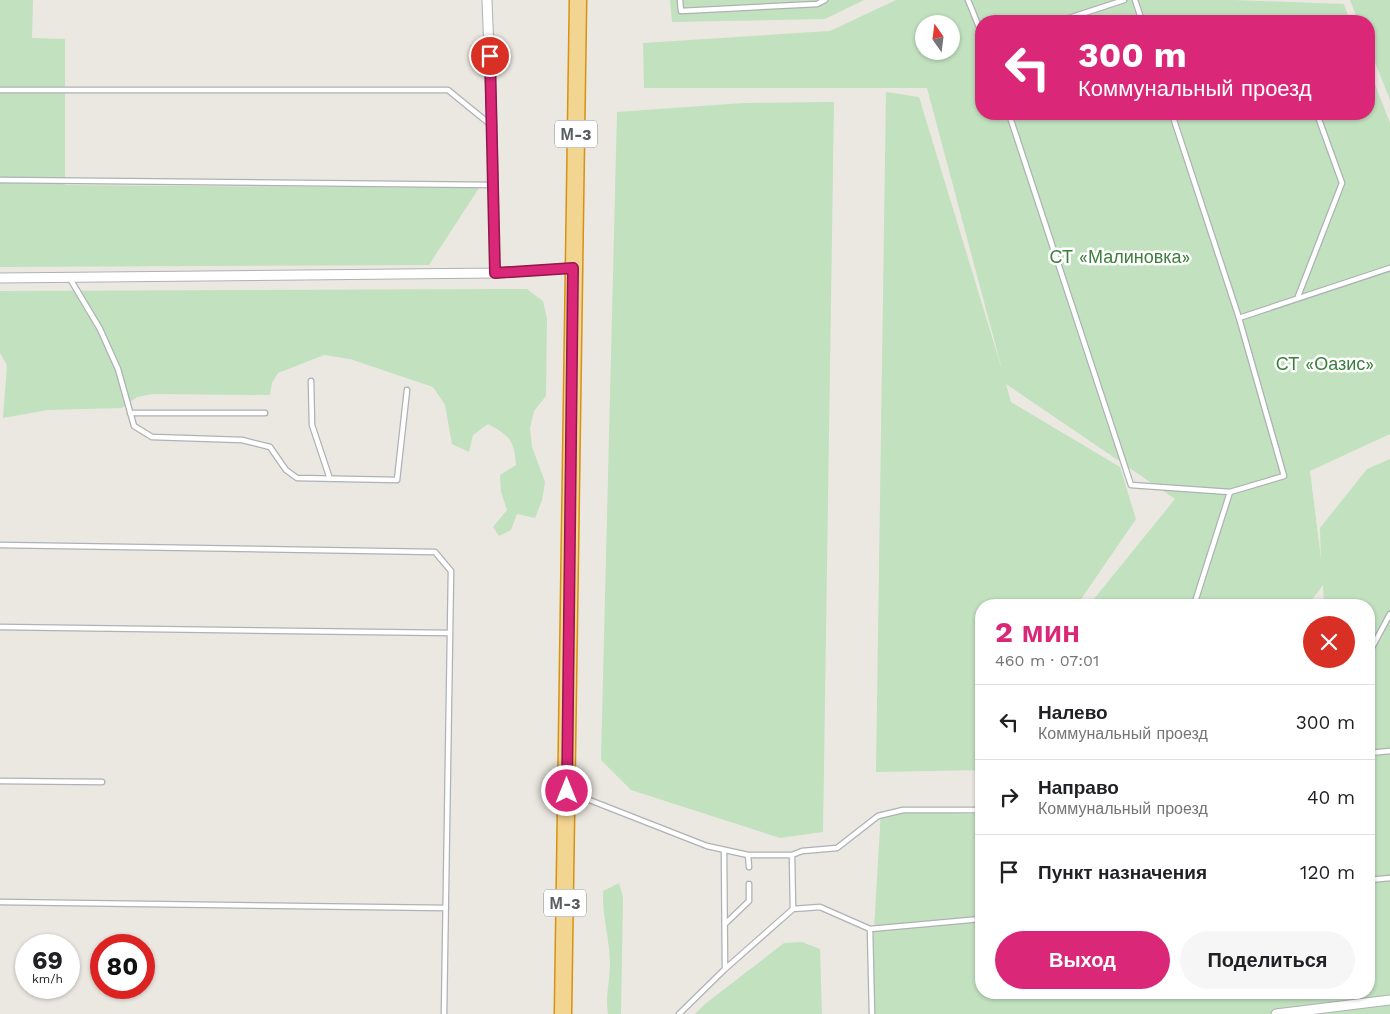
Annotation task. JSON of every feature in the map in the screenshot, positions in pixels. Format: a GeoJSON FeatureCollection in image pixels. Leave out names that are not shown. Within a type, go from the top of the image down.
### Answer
{"type":"FeatureCollection","features":[{"type":"Feature","properties":{"kind":"highway","name":"М-3"},"geometry":{"type":"LineString","coordinates":[[563,1014],[578,0]]}},
{"type":"Feature","properties":{"kind":"street"},"geometry":{"type":"LineString","coordinates":[[487,0],[495,273]]}},
{"type":"Feature","properties":{"kind":"street"},"geometry":{"type":"LineString","coordinates":[[0,278],[495,273],[573,268]]}},
{"type":"Feature","properties":{"kind":"street"},"geometry":{"type":"LineString","coordinates":[[1276,1014],[1390,1000]]}},
{"type":"Feature","properties":{"kind":"lane"},"geometry":{"type":"LineString","coordinates":[[680,0],[681,11],[817,4],[825,0]]}},
{"type":"Feature","properties":{"kind":"lane"},"geometry":{"type":"LineString","coordinates":[[968,0],[975,17]]}},
{"type":"Feature","properties":{"kind":"lane"},"geometry":{"type":"LineString","coordinates":[[1078,15],[1124,0]]}},
{"type":"Feature","properties":{"kind":"lane"},"geometry":{"type":"LineString","coordinates":[[1135,0],[1140,15]]}},
{"type":"Feature","properties":{"kind":"lane"},"geometry":{"type":"LineString","coordinates":[[0,90],[448,90],[492,127]]}},
{"type":"Feature","properties":{"kind":"lane"},"geometry":{"type":"LineString","coordinates":[[1011,120],[1131,485],[1230,492],[1284,476],[1239,318],[1174,120]]}},
{"type":"Feature","properties":{"kind":"lane"},"geometry":{"type":"LineString","coordinates":[[1297,299],[1342,183],[1319,120]]}},
{"type":"Feature","properties":{"kind":"lane"},"geometry":{"type":"LineString","coordinates":[[0,180],[493,185]]}},
{"type":"Feature","properties":{"kind":"lane"},"geometry":{"type":"LineString","coordinates":[[1239,318],[1390,268]]}},
{"type":"Feature","properties":{"kind":"lane"},"geometry":{"type":"LineString","coordinates":[[69,277],[100,329],[118,369],[134,426],[152,437],[242,440],[270,448],[286,470],[297,478],[397,480],[407,390]]}},
{"type":"Feature","properties":{"kind":"lane"},"geometry":{"type":"LineString","coordinates":[[311,382],[312,425],[330,479]]}},
{"type":"Feature","properties":{"kind":"lane"},"geometry":{"type":"LineString","coordinates":[[130,413],[265,413]]}},
{"type":"Feature","properties":{"kind":"lane"},"geometry":{"type":"LineString","coordinates":[[1196,599],[1230,492]]}},
{"type":"Feature","properties":{"kind":"lane"},"geometry":{"type":"LineString","coordinates":[[0,545],[434,552],[451,571],[444,1014]]}},
{"type":"Feature","properties":{"kind":"lane"},"geometry":{"type":"LineString","coordinates":[[1375,642],[1390,614]]}},
{"type":"Feature","properties":{"kind":"lane"},"geometry":{"type":"LineString","coordinates":[[0,627],[450,633]]}},
{"type":"Feature","properties":{"kind":"lane"},"geometry":{"type":"LineString","coordinates":[[1375,752],[1390,751]]}},
{"type":"Feature","properties":{"kind":"lane"},"geometry":{"type":"LineString","coordinates":[[0,782],[102,782]]}},
{"type":"Feature","properties":{"kind":"lane"},"geometry":{"type":"LineString","coordinates":[[567,791],[707,846],[748,855],[792,855],[802,851],[837,848],[878,816],[903,810],[975,810]]}},
{"type":"Feature","properties":{"kind":"lane"},"geometry":{"type":"LineString","coordinates":[[724,850],[725,969]]}},
{"type":"Feature","properties":{"kind":"lane"},"geometry":{"type":"LineString","coordinates":[[748,855],[749,866]]}},
{"type":"Feature","properties":{"kind":"lane"},"geometry":{"type":"LineString","coordinates":[[792,855],[792,909]]}},
{"type":"Feature","properties":{"kind":"lane"},"geometry":{"type":"LineString","coordinates":[[1375,879],[1390,878]]}},
{"type":"Feature","properties":{"kind":"lane"},"geometry":{"type":"LineString","coordinates":[[725,924],[749,901],[749,884]]}},
{"type":"Feature","properties":{"kind":"lane"},"geometry":{"type":"LineString","coordinates":[[0,902],[446,908]]}},
{"type":"Feature","properties":{"kind":"lane"},"geometry":{"type":"LineString","coordinates":[[679,1014],[725,969],[792,909],[820,907],[870,929],[975,920]]}},
{"type":"Feature","properties":{"kind":"lane"},"geometry":{"type":"LineString","coordinates":[[870,929],[872,1014]]}},
{"type":"Feature","properties":{"kind":"green space"},"geometry":{"type":"Polygon","coordinates":[[[0,0],[33,0],[32,38],[65,39],[65,185],[479,188],[429,265],[0,267],[0,0]]]}},
{"type":"Feature","properties":{"kind":"green space"},"geometry":{"type":"Polygon","coordinates":[[[670,0],[864,0],[825,19],[672,22],[670,0]]]}},
{"type":"Feature","properties":{"kind":"green space"},"geometry":{"type":"Polygon","coordinates":[[[896,0],[1233,0],[1344,4],[1348,15],[975,15],[975,120],[1375,120],[1375,84],[1390,123],[1390,434],[1310,471],[1321,559],[1320,528],[1367,469],[1390,459],[1390,1014],[869,1014],[881,811],[975,814],[975,999],[1375,999],[1375,599],[1324,599],[1323,585],[1312,599],[1094,599],[1175,499],[1006,384],[1011,402],[1120,467],[1136,519],[1081,599],[975,599],[975,770],[876,772],[886,92],[919,97],[1003,373],[927,88],[644,88],[643,43],[830,31],[896,0]]]}},
{"type":"Feature","properties":{"kind":"green space"},"geometry":{"type":"Polygon","coordinates":[[[1350,0],[1390,0],[1390,100],[1375,62],[1375,15],[1356,15],[1350,0]]]}},
{"type":"Feature","properties":{"kind":"green space"},"geometry":{"type":"Polygon","coordinates":[[[834,102],[823,832],[780,838],[631,790],[601,760],[617,112],[743,103],[834,102]]]}},
{"type":"Feature","properties":{"kind":"green space"},"geometry":{"type":"Polygon","coordinates":[[[527,289],[543,301],[547,319],[546,396],[534,411],[530,428],[532,447],[545,482],[542,500],[535,518],[517,514],[511,530],[499,536],[493,527],[507,510],[501,492],[500,475],[516,465],[512,444],[506,436],[488,424],[473,435],[469,452],[452,444],[445,405],[433,387],[350,359],[324,355],[278,373],[272,383],[270,395],[152,394],[137,397],[122,408],[48,410],[3,418],[7,365],[0,353],[0,291],[527,289]]]}},
{"type":"Feature","properties":{"kind":"green space"},"geometry":{"type":"Polygon","coordinates":[[[619,883],[623,897],[621,1014],[608,1014],[610,955],[603,891],[619,883]]]}},
{"type":"Feature","properties":{"kind":"green space"},"geometry":{"type":"Polygon","coordinates":[[[802,942],[820,949],[822,1014],[695,1014],[705,1004],[784,943],[802,942]]]}},
{"type":"Feature","properties":{"kind":"route"},"geometry":{"type":"LineString","coordinates":[[490,56],[495,273],[573,268],[567,791]]}},
{"type":"Feature","properties":{"kind":"park label","name":"СТ «Малиновка»"},"geometry":{"type":"Point","coordinates":[1120,256]}},
{"type":"Feature","properties":{"kind":"park label","name":"СТ «Оазис»"},"geometry":{"type":"Point","coordinates":[1325,363]}}]}
